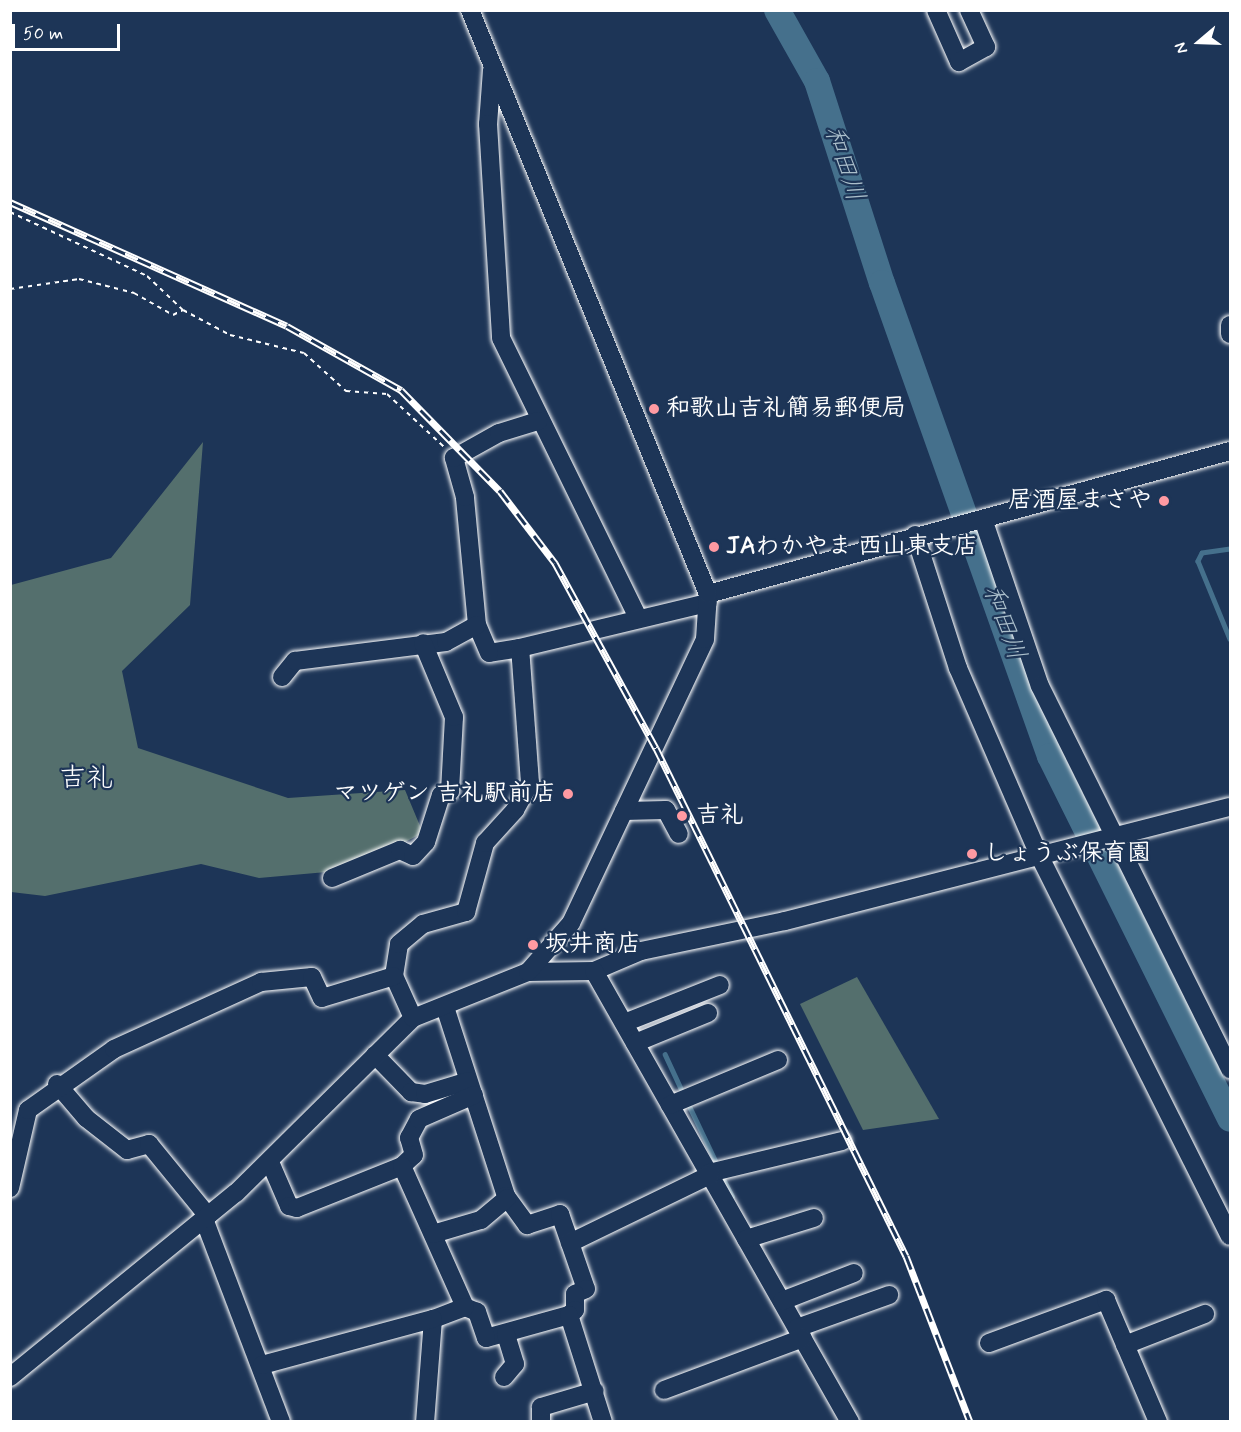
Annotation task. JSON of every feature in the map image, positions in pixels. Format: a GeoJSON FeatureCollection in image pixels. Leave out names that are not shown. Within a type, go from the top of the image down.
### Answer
{"type":"FeatureCollection","features":[{"type":"Feature","properties":{"kind":"street"},"geometry":{"type":"LineString","coordinates":[[470,10],[708,599],[705,639],[571,923],[528,972]]}},
{"type":"Feature","properties":{"kind":"street"},"geometry":{"type":"LineString","coordinates":[[936,10],[959,62],[986,47],[969,10]]}},
{"type":"Feature","properties":{"kind":"street"},"geometry":{"type":"LineString","coordinates":[[492,66],[488,124],[501,338],[538,420],[638,618]]}},
{"type":"Feature","properties":{"kind":"street"},"geometry":{"type":"LineString","coordinates":[[1230,325],[1230,334]]}},
{"type":"Feature","properties":{"kind":"street"},"geometry":{"type":"LineString","coordinates":[[538,420],[500,433],[454,458],[465,497],[477,625],[489,653],[520,648],[708,599],[915,535],[1230,451]]}},
{"type":"Feature","properties":{"kind":"street"},"geometry":{"type":"LineString","coordinates":[[980,519],[1040,686],[1112,836],[1230,1069]]}},
{"type":"Feature","properties":{"kind":"street"},"geometry":{"type":"LineString","coordinates":[[915,535],[958,668],[1042,854],[1230,1236]]}},
{"type":"Feature","properties":{"kind":"street"},"geometry":{"type":"LineString","coordinates":[[282,677],[295,662],[312,657],[446,642],[477,625]]}},
{"type":"Feature","properties":{"kind":"street"},"geometry":{"type":"LineString","coordinates":[[332,878],[400,850],[412,856],[426,842],[441,795],[450,790],[454,717],[423,643]]}},
{"type":"Feature","properties":{"kind":"street"},"geometry":{"type":"LineString","coordinates":[[413,1018],[394,976],[399,944],[423,924],[466,912],[485,843],[515,810],[530,783],[520,648]]}},
{"type":"Feature","properties":{"kind":"street"},"geometry":{"type":"LineString","coordinates":[[10,1377],[97,1308],[270,1162],[413,1018],[528,972],[594,971],[651,948],[785,921],[1230,807]]}},
{"type":"Feature","properties":{"kind":"street"},"geometry":{"type":"LineString","coordinates":[[624,811],[666,810],[679,834]]}},
{"type":"Feature","properties":{"kind":"street"},"geometry":{"type":"LineString","coordinates":[[594,971],[850,1422]]}},
{"type":"Feature","properties":{"kind":"street"},"geometry":{"type":"LineString","coordinates":[[10,1188],[28,1110],[57,1084],[187,1012],[261,982],[312,977],[322,998],[394,976]]}},
{"type":"Feature","properties":{"kind":"street"},"geometry":{"type":"LineString","coordinates":[[624,1023],[720,985]]}},
{"type":"Feature","properties":{"kind":"street"},"geometry":{"type":"LineString","coordinates":[[262,1365],[433,1319],[465,1307],[477,1312],[486,1338],[507,1334],[569,1315],[575,1310],[575,1294],[586,1289],[560,1214],[527,1225],[507,1198],[445,1007]]}},
{"type":"Feature","properties":{"kind":"street"},"geometry":{"type":"LineString","coordinates":[[635,1043],[708,1013]]}},
{"type":"Feature","properties":{"kind":"street"},"geometry":{"type":"LineString","coordinates":[[375,1055],[411,1092],[425,1094],[471,1088]]}},
{"type":"Feature","properties":{"kind":"street"},"geometry":{"type":"LineString","coordinates":[[670,1104],[778,1060]]}},
{"type":"Feature","properties":{"kind":"street"},"geometry":{"type":"LineString","coordinates":[[57,1084],[86,1118],[127,1150],[149,1144],[206,1217],[281,1422]]}},
{"type":"Feature","properties":{"kind":"street"},"geometry":{"type":"LineString","coordinates":[[270,1162],[289,1206],[297,1208],[402,1166],[414,1155],[409,1138],[419,1119],[471,1088]]}},
{"type":"Feature","properties":{"kind":"street"},"geometry":{"type":"LineString","coordinates":[[570,1243],[709,1174],[842,1141]]}},
{"type":"Feature","properties":{"kind":"street"},"geometry":{"type":"LineString","coordinates":[[402,1166],[465,1307]]}},
{"type":"Feature","properties":{"kind":"street"},"geometry":{"type":"LineString","coordinates":[[433,1234],[481,1220],[507,1198]]}},
{"type":"Feature","properties":{"kind":"street"},"geometry":{"type":"LineString","coordinates":[[746,1239],[814,1218]]}},
{"type":"Feature","properties":{"kind":"street"},"geometry":{"type":"LineString","coordinates":[[782,1301],[854,1273]]}},
{"type":"Feature","properties":{"kind":"street"},"geometry":{"type":"LineString","coordinates":[[664,1390],[889,1295]]}},
{"type":"Feature","properties":{"kind":"street"},"geometry":{"type":"LineString","coordinates":[[989,1343],[1106,1300],[1158,1422]]}},
{"type":"Feature","properties":{"kind":"street"},"geometry":{"type":"LineString","coordinates":[[1125,1345],[1205,1314]]}},
{"type":"Feature","properties":{"kind":"street"},"geometry":{"type":"LineString","coordinates":[[569,1315],[596,1390],[603,1422]]}},
{"type":"Feature","properties":{"kind":"street"},"geometry":{"type":"LineString","coordinates":[[425,1422],[433,1319]]}},
{"type":"Feature","properties":{"kind":"street"},"geometry":{"type":"LineString","coordinates":[[504,1377],[515,1364],[507,1334]]}},
{"type":"Feature","properties":{"kind":"street"},"geometry":{"type":"LineString","coordinates":[[541,1422],[541,1407],[596,1390]]}},
{"type":"Feature","properties":{"kind":"path"},"geometry":{"type":"LineString","coordinates":[[10,212],[147,276],[183,310],[251,343],[304,353],[346,391],[387,394],[454,458]]}},
{"type":"Feature","properties":{"kind":"path"},"geometry":{"type":"LineString","coordinates":[[10,289],[79,279],[134,293],[173,315],[183,310]]}},
{"type":"Feature","properties":{"kind":"green space"},"geometry":{"type":"Polygon","coordinates":[[[203,442],[190,605],[122,671],[138,748],[288,798],[405,790],[423,833],[349,870],[259,878],[201,864],[45,896],[11,892],[11,585],[111,558],[203,442]]]}},
{"type":"Feature","properties":{"kind":"green space"},"geometry":{"type":"Polygon","coordinates":[[[857,977],[939,1119],[863,1130],[800,1004],[857,977]]]}},
{"type":"Feature","properties":{"kind":"waterway","name":"和田川"},"geometry":{"type":"LineString","coordinates":[[777,10],[817,81],[882,283],[1050,756],[1230,1119]]}},
{"type":"Feature","properties":{"kind":"waterway"},"geometry":{"type":"LineString","coordinates":[[1230,549],[1202,553],[1198,561],[1230,639]]}},
{"type":"Feature","properties":{"kind":"waterway"},"geometry":{"type":"LineString","coordinates":[[665,1054],[684,1095]]}},
{"type":"Feature","properties":{"kind":"waterway"},"geometry":{"type":"LineString","coordinates":[[688,1103],[718,1166]]}},
{"type":"Feature","properties":{"kind":"waterway"},"geometry":{"type":"LineString","coordinates":[[721,1174],[732,1196]]}},
{"type":"Feature","properties":{"kind":"railway"},"geometry":{"type":"LineString","coordinates":[[10,202],[287,326],[401,390],[500,491],[555,563],[656,748],[906,1256],[970,1422]]}},
{"type":"Feature","properties":{"kind":"place","name":"和歌山吉礼簡易郵便局"},"geometry":{"type":"Point","coordinates":[654,409]}},
{"type":"Feature","properties":{"kind":"place","name":"居酒屋まさや"},"geometry":{"type":"Point","coordinates":[1164,501]}},
{"type":"Feature","properties":{"kind":"place","name":"JAわかやま 西山東支店"},"geometry":{"type":"Point","coordinates":[714,547]}},
{"type":"Feature","properties":{"kind":"place","name":"マツゲン 吉礼駅前店"},"geometry":{"type":"Point","coordinates":[568,794]}},
{"type":"Feature","properties":{"kind":"place","name":"吉礼"},"geometry":{"type":"Point","coordinates":[682,816]}},
{"type":"Feature","properties":{"kind":"place","name":"しょうぶ保育園"},"geometry":{"type":"Point","coordinates":[972,854]}},
{"type":"Feature","properties":{"kind":"place","name":"坂井商店"},"geometry":{"type":"Point","coordinates":[533,945]}},
{"type":"Feature","properties":{"kind":"district","name":"吉礼"},"geometry":{"type":"Point","coordinates":[86,779]}}]}
